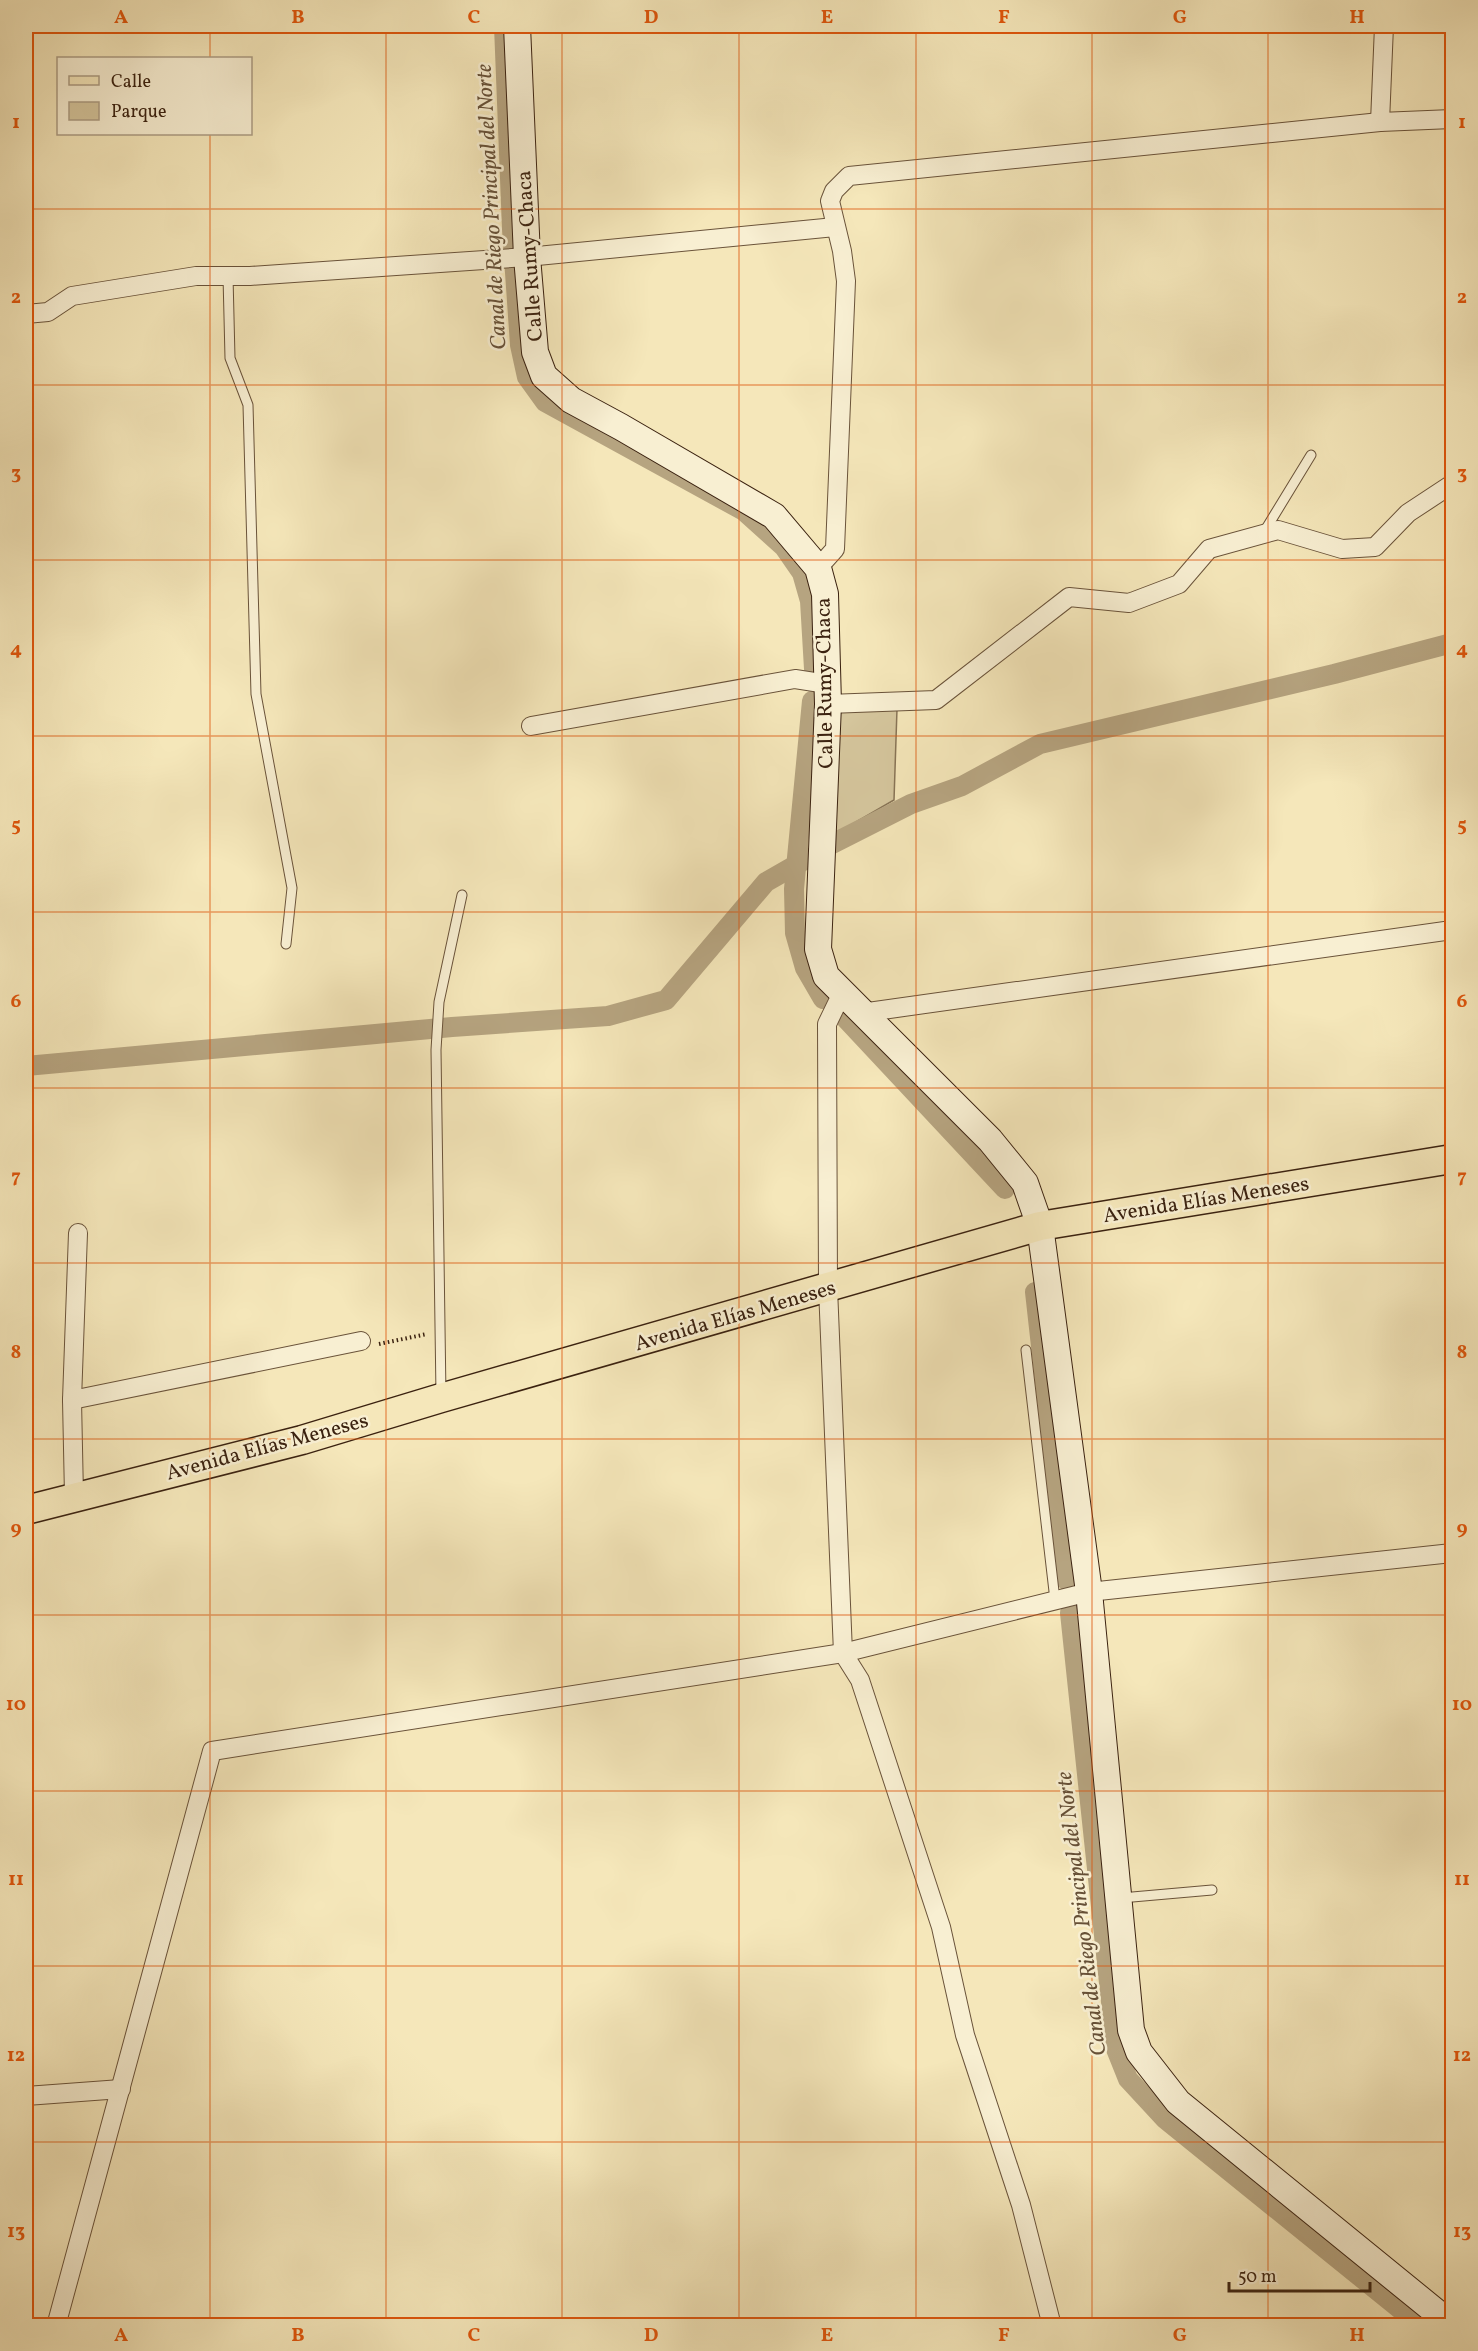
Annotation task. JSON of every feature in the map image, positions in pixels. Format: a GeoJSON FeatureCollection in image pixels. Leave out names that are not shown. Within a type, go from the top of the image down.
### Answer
{"type":"FeatureCollection","features":[{"type":"Feature","properties":{"kind":"main road","name":"Avenida Elías Meneses"},"geometry":{"type":"LineString","coordinates":[[26,1510],[302,1440],[1040,1226],[1452,1159]]}},
{"type":"Feature","properties":{"kind":"street","name":"Calle Rumy-Chaca"},"geometry":{"type":"LineString","coordinates":[[517,26],[524,257],[535,352],[544,376],[571,400],[774,516],[819,568],[825,594],[828,694],[818,949],[826,976],[990,1140],[1025,1183],[1040,1226],[1089,1592],[1131,2030],[1139,2052],[1178,2102],[1452,2325]]}},
{"type":"Feature","properties":{"kind":"street"},"geometry":{"type":"LineString","coordinates":[[1380,122],[1384,26]]}},
{"type":"Feature","properties":{"kind":"street"},"geometry":{"type":"LineString","coordinates":[[819,568],[835,549],[846,282],[842,251],[830,201],[834,191],[849,176],[1380,122],[1452,119]]}},
{"type":"Feature","properties":{"kind":"street"},"geometry":{"type":"LineString","coordinates":[[26,314],[48,312],[72,296],[196,276],[228,276],[524,257],[836,227]]}},
{"type":"Feature","properties":{"kind":"street"},"geometry":{"type":"LineString","coordinates":[[531,726],[795,679],[828,694],[936,700],[1069,597],[1129,603],[1179,584],[1209,549],[1278,530],[1342,549],[1375,547],[1408,513],[1452,484]]}},
{"type":"Feature","properties":{"kind":"street"},"geometry":{"type":"LineString","coordinates":[[861,1013],[1452,930]]}},
{"type":"Feature","properties":{"kind":"street"},"geometry":{"type":"LineString","coordinates":[[842,993],[827,1024],[828,1288],[843,1653],[860,1680],[941,1927],[965,2035],[1021,2205],[1052,2325]]}},
{"type":"Feature","properties":{"kind":"street"},"geometry":{"type":"LineString","coordinates":[[75,1496],[72,1400],[78,1233]]}},
{"type":"Feature","properties":{"kind":"street"},"geometry":{"type":"LineString","coordinates":[[72,1400],[361,1341]]}},
{"type":"Feature","properties":{"kind":"street"},"geometry":{"type":"LineString","coordinates":[[57,2325],[212,1751],[843,1653],[1089,1592],[1452,1553]]}},
{"type":"Feature","properties":{"kind":"street"},"geometry":{"type":"LineString","coordinates":[[26,2096],[121,2089]]}},
{"type":"Feature","properties":{"kind":"lane"},"geometry":{"type":"LineString","coordinates":[[228,276],[230,358],[248,405],[256,694],[292,888],[285,944]]}},
{"type":"Feature","properties":{"kind":"lane"},"geometry":{"type":"LineString","coordinates":[[1262,534],[1311,455]]}},
{"type":"Feature","properties":{"kind":"lane"},"geometry":{"type":"LineString","coordinates":[[441,1398],[436,1050],[439,1002],[462,895]]}},
{"type":"Feature","properties":{"kind":"lane"},"geometry":{"type":"LineString","coordinates":[[1026,1350],[1055,1600]]}},
{"type":"Feature","properties":{"kind":"lane"},"geometry":{"type":"LineString","coordinates":[[1119,1898],[1212,1890]]}},
{"type":"Feature","properties":{"kind":"path"},"geometry":{"type":"LineString","coordinates":[[361,1341],[373,1346],[440,1331]]}},
{"type":"Feature","properties":{"kind":"green space"},"geometry":{"type":"Polygon","coordinates":[[[897,709],[894,800],[832,836],[836,712],[897,709]]]}},
{"type":"Feature","properties":{"kind":"waterway","name":"Canal de Riego Principal del Norte"},"geometry":{"type":"LineString","coordinates":[[504,26],[512,229],[520,345],[527,377],[545,402],[744,511],[784,547],[802,573],[810,601],[814,669]]}},
{"type":"Feature","properties":{"kind":"waterway"},"geometry":{"type":"LineString","coordinates":[[832,844],[911,804],[962,786],[1040,744],[1334,674],[1452,643]]}},
{"type":"Feature","properties":{"kind":"waterway","name":"Canal de Riego Principal del Norte"},"geometry":{"type":"LineString","coordinates":[[812,701],[794,889],[795,933],[805,968],[823,999]]}},
{"type":"Feature","properties":{"kind":"waterway"},"geometry":{"type":"LineString","coordinates":[[26,1066],[452,1027],[608,1016],[666,1000],[766,882],[808,858]]}},
{"type":"Feature","properties":{"kind":"waterway","name":"Canal de Riego Principal del Norte"},"geometry":{"type":"LineString","coordinates":[[846,1019],[1005,1189]]}},
{"type":"Feature","properties":{"kind":"waterway","name":"Canal de Riego Principal del Norte"},"geometry":{"type":"LineString","coordinates":[[1035,1292],[1067,1581]]}},
{"type":"Feature","properties":{"kind":"waterway","name":"Canal de Riego Principal del Norte"},"geometry":{"type":"LineString","coordinates":[[1070,1613],[1116,2049],[1128,2079],[1165,2119],[1421,2326]]}}]}
